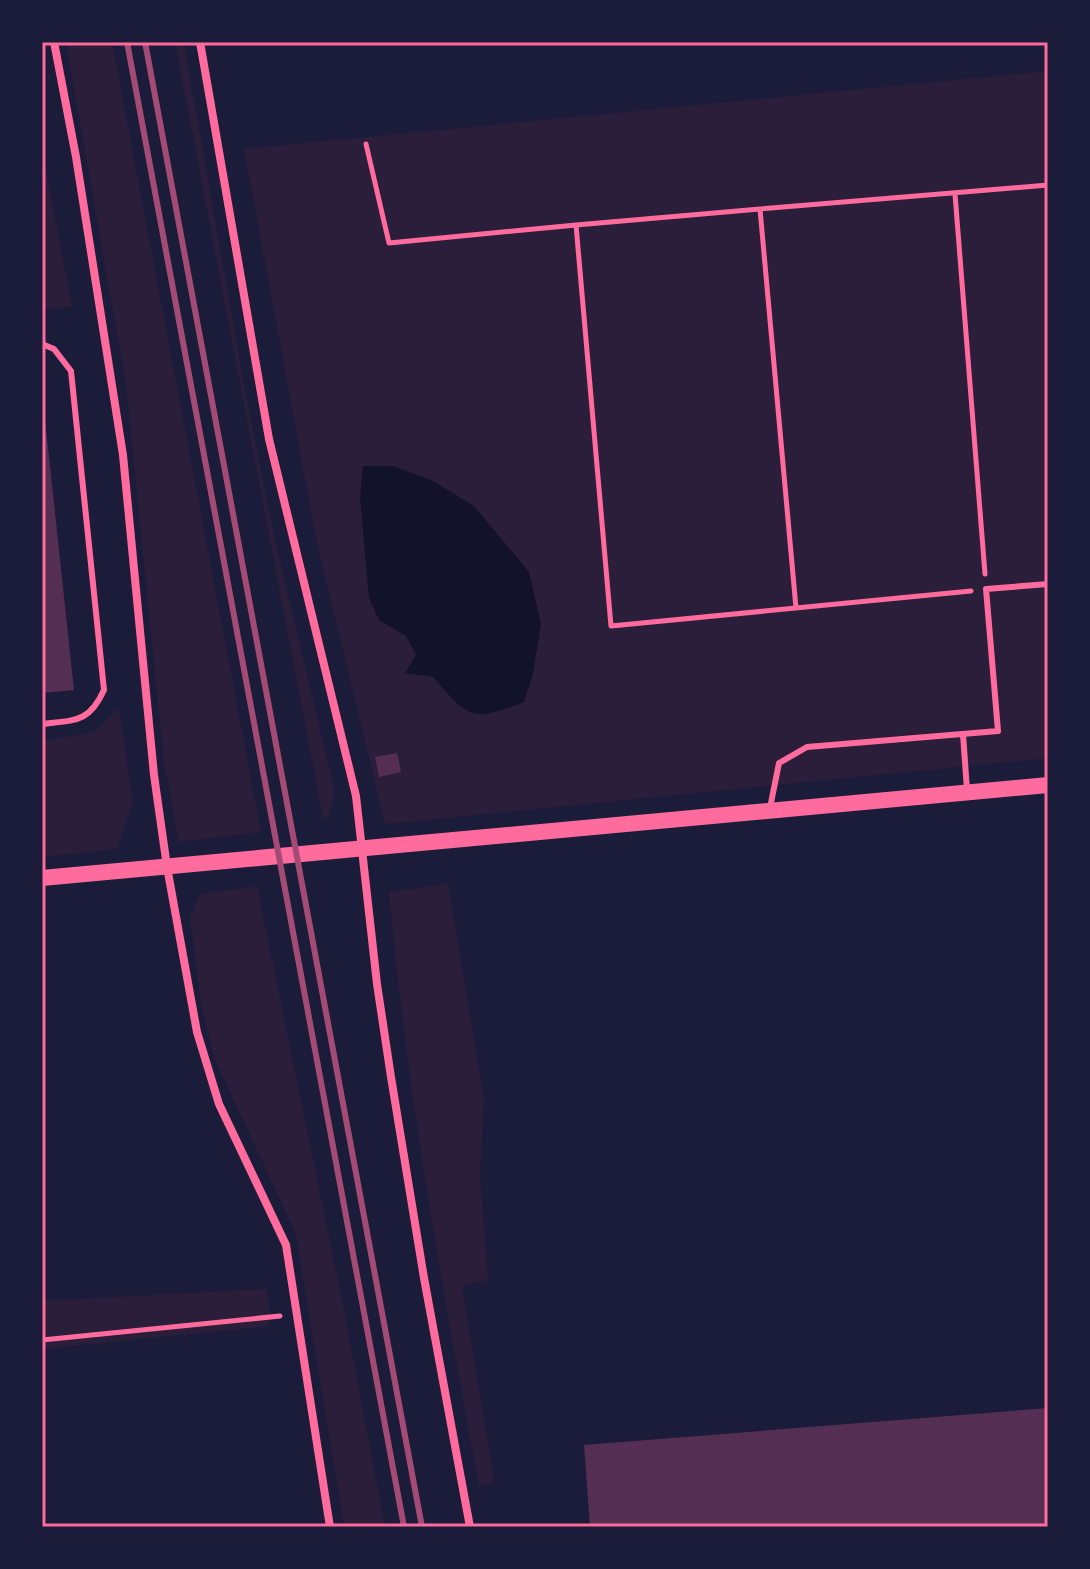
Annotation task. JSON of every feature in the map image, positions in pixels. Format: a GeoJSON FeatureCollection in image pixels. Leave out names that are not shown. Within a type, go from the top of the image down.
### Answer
{"type":"FeatureCollection","features":[{"type":"Feature","properties":{"kind":"main road"},"geometry":{"type":"LineString","coordinates":[[42,878],[1048,785]]}},
{"type":"Feature","properties":{"kind":"street"},"geometry":{"type":"LineString","coordinates":[[54,42],[76,157],[123,455],[154,775],[197,1032],[219,1104],[286,1245],[330,1527]]}},
{"type":"Feature","properties":{"kind":"street"},"geometry":{"type":"LineString","coordinates":[[200,42],[269,439],[356,796],[377,984],[424,1278],[470,1527]]}},
{"type":"Feature","properties":{"kind":"lane"},"geometry":{"type":"LineString","coordinates":[[42,344],[54,349],[71,371],[104,690],[96,709],[75,720],[42,724]]}},
{"type":"Feature","properties":{"kind":"lane"},"geometry":{"type":"LineString","coordinates":[[769,812],[779,763],[807,747],[998,731],[986,589],[1048,584]]}},
{"type":"Feature","properties":{"kind":"lane"},"geometry":{"type":"LineString","coordinates":[[963,734],[967,793]]}},
{"type":"Feature","properties":{"kind":"path"},"geometry":{"type":"LineString","coordinates":[[366,144],[389,243],[1048,185]]}},
{"type":"Feature","properties":{"kind":"path"},"geometry":{"type":"LineString","coordinates":[[576,225],[611,626],[986,589],[955,194]]}},
{"type":"Feature","properties":{"kind":"path"},"geometry":{"type":"LineString","coordinates":[[760,209],[796,608]]}},
{"type":"Feature","properties":{"kind":"path"},"geometry":{"type":"LineString","coordinates":[[42,1340],[297,1314]]}},
{"type":"Feature","properties":{"kind":"shaded area"},"geometry":{"type":"Polygon","coordinates":[[[66,42],[112,42],[261,832],[179,842],[164,763],[126,385],[66,42]]]}},
{"type":"Feature","properties":{"kind":"shaded area"},"geometry":{"type":"Polygon","coordinates":[[[175,42],[184,42],[246,396],[274,535],[335,793],[327,819],[323,818],[175,42]]]}},
{"type":"Feature","properties":{"kind":"shaded area"},"geometry":{"type":"Polygon","coordinates":[[[1048,71],[1048,758],[385,824],[317,543],[244,149],[1048,71]]]}},
{"type":"Feature","properties":{"kind":"shaded area"},"geometry":{"type":"Polygon","coordinates":[[[42,149],[72,307],[42,308],[42,149]]]}},
{"type":"Feature","properties":{"kind":"shaded area"},"geometry":{"type":"Polygon","coordinates":[[[363,466],[393,466],[433,481],[474,506],[529,572],[541,624],[533,674],[524,702],[492,713],[472,713],[455,701],[433,677],[405,673],[416,655],[406,636],[379,620],[369,598],[360,497],[363,466]]]}},
{"type":"Feature","properties":{"kind":"shaded area"},"geometry":{"type":"Polygon","coordinates":[[[119,708],[133,802],[117,849],[42,857],[42,741],[95,732],[119,708]]]}},
{"type":"Feature","properties":{"kind":"shaded area"},"geometry":{"type":"Polygon","coordinates":[[[448,884],[484,1098],[480,1178],[488,1280],[462,1286],[494,1482],[479,1486],[416,1116],[389,892],[448,884]]]}},
{"type":"Feature","properties":{"kind":"shaded area"},"geometry":{"type":"Polygon","coordinates":[[[257,886],[385,1527],[344,1527],[296,1234],[215,1060],[201,1004],[190,917],[200,894],[257,886]]]}},
{"type":"Feature","properties":{"kind":"shaded area"},"geometry":{"type":"Polygon","coordinates":[[[267,1289],[270,1326],[42,1349],[42,1301],[267,1289]]]}},
{"type":"Feature","properties":{"kind":"building"},"geometry":{"type":"Polygon","coordinates":[[[42,410],[74,690],[42,693],[42,410]]]}},
{"type":"Feature","properties":{"kind":"building"},"geometry":{"type":"Polygon","coordinates":[[[397,753],[401,772],[379,777],[375,757],[397,753]]]}},
{"type":"Feature","properties":{"kind":"building"},"geometry":{"type":"Polygon","coordinates":[[[1048,1408],[1048,1527],[590,1527],[584,1445],[1048,1408]]]}},
{"type":"Feature","properties":{"kind":"railway"},"geometry":{"type":"LineString","coordinates":[[127,42],[404,1527]]}},
{"type":"Feature","properties":{"kind":"railway"},"geometry":{"type":"LineString","coordinates":[[145,42],[422,1527]]}}]}
